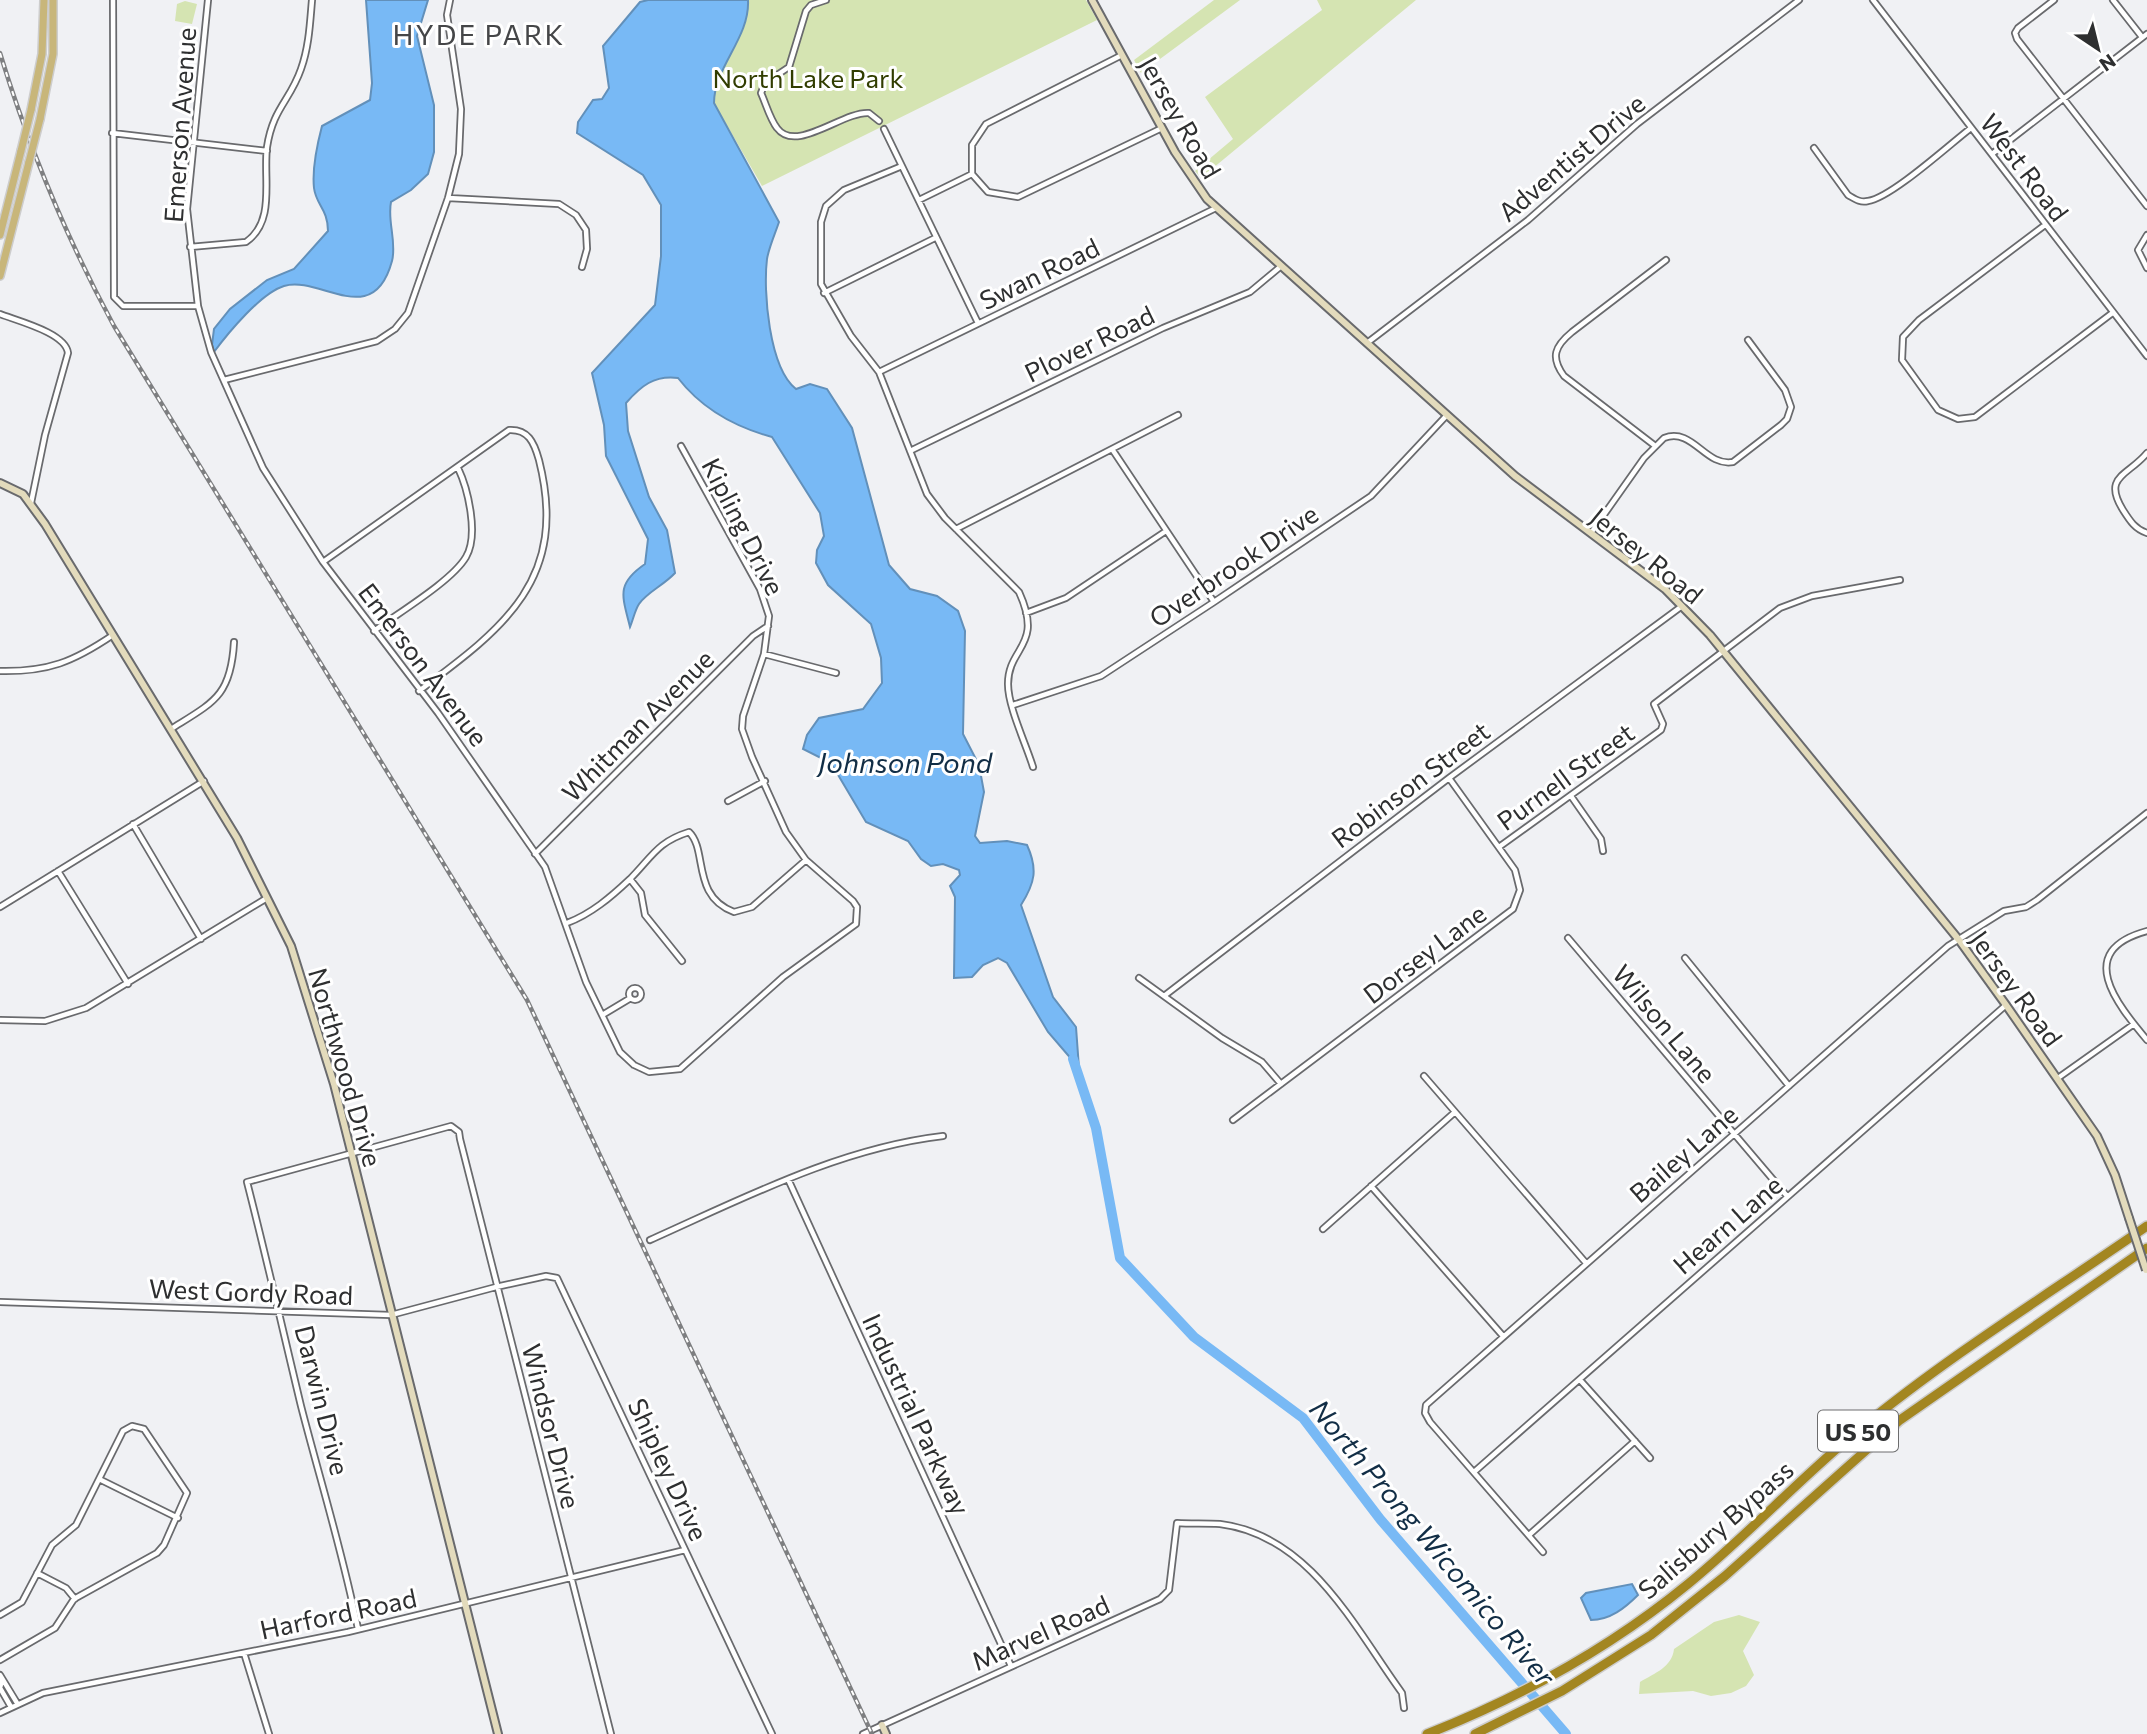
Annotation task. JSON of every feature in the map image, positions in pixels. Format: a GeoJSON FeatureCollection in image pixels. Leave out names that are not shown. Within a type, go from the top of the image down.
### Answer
{"type":"FeatureCollection","features":[{"type":"Feature","properties":{"kind":"highway","name":"Salisbury Bypass"},"geometry":{"type":"LineString","coordinates":[[1427,1734],[1479,1712],[1586,1656],[1688,1584],[1889,1406],[2147,1226]]}},
{"type":"Feature","properties":{"kind":"highway","name":"Salisbury Bypass"},"geometry":{"type":"LineString","coordinates":[[1475,1734],[1596,1672],[1699,1598],[1900,1420],[2147,1248]]}},
{"type":"Feature","properties":{"kind":"main road"},"geometry":{"type":"LineString","coordinates":[[0,235],[42,54],[44,0]]}},
{"type":"Feature","properties":{"kind":"main road"},"geometry":{"type":"LineString","coordinates":[[0,276],[40,119],[53,54],[53,0]]}},
{"type":"Feature","properties":{"kind":"street"},"geometry":{"type":"LineString","coordinates":[[113,0],[114,297],[123,306],[198,306]]}},
{"type":"Feature","properties":{"kind":"street","name":"Emerson Avenue"},"geometry":{"type":"LineString","coordinates":[[208,0],[187,209],[198,306],[211,352],[263,468],[323,562],[472,761],[545,867],[586,982],[604,1014],[620,1052],[634,1065],[649,1072],[680,1069],[749,1006],[856,924],[857,919]]}},
{"type":"Feature","properties":{"kind":"street"},"geometry":{"type":"LineString","coordinates":[[190,247],[246,242],[260,230],[265,213],[267,151],[273,117],[300,71],[308,45],[312,0]]}},
{"type":"Feature","properties":{"kind":"street"},"geometry":{"type":"LineString","coordinates":[[224,380],[365,345],[386,337],[408,313],[448,198],[458,154],[461,108],[448,27],[450,0]]}},
{"type":"Feature","properties":{"kind":"street"},"geometry":{"type":"LineString","coordinates":[[826,0],[806,11],[789,67],[762,88],[776,127],[787,136],[798,138],[856,113],[869,113],[878,121]]}},
{"type":"Feature","properties":{"kind":"street","name":"Jersey Road"},"geometry":{"type":"LineString","coordinates":[[1092,0],[1194,183],[1216,208],[1515,476],[1683,606],[1724,653],[1959,940],[2058,1078],[2104,1147],[2147,1272]]}},
{"type":"Feature","properties":{"kind":"street","name":"Adventist Drive"},"geometry":{"type":"LineString","coordinates":[[1367,343],[1528,220],[1647,116],[1799,0]]}},
{"type":"Feature","properties":{"kind":"street","name":"West Road"},"geometry":{"type":"LineString","coordinates":[[1874,0],[2111,313],[2147,356]]}},
{"type":"Feature","properties":{"kind":"street"},"geometry":{"type":"LineString","coordinates":[[2054,0],[2015,33],[2147,206]]}},
{"type":"Feature","properties":{"kind":"street"},"geometry":{"type":"LineString","coordinates":[[1992,154],[2145,35],[2113,0]]}},
{"type":"Feature","properties":{"kind":"street"},"geometry":{"type":"LineString","coordinates":[[1123,55],[986,124],[972,145],[972,174],[988,192],[1018,197],[1162,128]]}},
{"type":"Feature","properties":{"kind":"street"},"geometry":{"type":"LineString","coordinates":[[1814,148],[1848,195],[1855,200],[1869,201],[1892,189],[1971,128]]}},
{"type":"Feature","properties":{"kind":"street"},"geometry":{"type":"LineString","coordinates":[[884,129],[978,323]]}},
{"type":"Feature","properties":{"kind":"street"},"geometry":{"type":"LineString","coordinates":[[112,132],[192,144],[267,151]]}},
{"type":"Feature","properties":{"kind":"street"},"geometry":{"type":"LineString","coordinates":[[902,166],[844,190],[826,206],[821,222],[819,270],[824,293],[879,372],[927,494],[956,529],[1018,592],[1026,613],[1027,639],[1008,681],[1033,767]]}},
{"type":"Feature","properties":{"kind":"street"},"geometry":{"type":"LineString","coordinates":[[919,200],[972,174]]}},
{"type":"Feature","properties":{"kind":"street"},"geometry":{"type":"LineString","coordinates":[[448,198],[559,204],[576,215],[586,230],[587,249],[582,267]]}},
{"type":"Feature","properties":{"kind":"street","name":"Swan Road"},"geometry":{"type":"LineString","coordinates":[[879,372],[1216,208]]}},
{"type":"Feature","properties":{"kind":"street"},"geometry":{"type":"LineString","coordinates":[[2045,225],[1919,320],[1903,337],[1902,360],[1933,403],[1947,416],[1972,418],[2111,313]]}},
{"type":"Feature","properties":{"kind":"street"},"geometry":{"type":"LineString","coordinates":[[2147,235],[2138,250],[2147,268]]}},
{"type":"Feature","properties":{"kind":"street"},"geometry":{"type":"LineString","coordinates":[[824,293],[935,238]]}},
{"type":"Feature","properties":{"kind":"street"},"geometry":{"type":"LineString","coordinates":[[1654,446],[1564,376],[1555,362],[1555,355],[1556,347],[1572,332],[1666,260]]}},
{"type":"Feature","properties":{"kind":"street","name":"Plover Road"},"geometry":{"type":"LineString","coordinates":[[910,451],[1163,328],[1250,292],[1280,267]]}},
{"type":"Feature","properties":{"kind":"street"},"geometry":{"type":"LineString","coordinates":[[0,314],[59,338],[67,345],[68,353],[45,435],[31,502]]}},
{"type":"Feature","properties":{"kind":"street"},"geometry":{"type":"LineString","coordinates":[[1591,533],[1654,446],[1664,438],[1679,436],[1715,461],[1733,462],[1787,419],[1791,407],[1788,396],[1748,340]]}},
{"type":"Feature","properties":{"kind":"street"},"geometry":{"type":"LineString","coordinates":[[956,529],[1178,415]]}},
{"type":"Feature","properties":{"kind":"street","name":"Overbrook Drive"},"geometry":{"type":"LineString","coordinates":[[1013,705],[1101,676],[1214,602],[1371,495],[1447,415]]}},
{"type":"Feature","properties":{"kind":"street"},"geometry":{"type":"LineString","coordinates":[[323,562],[509,430],[520,430],[528,435],[538,455],[545,507],[544,552],[520,601],[504,621],[479,646],[419,691]]}},
{"type":"Feature","properties":{"kind":"street","name":"Kipling Drive"},"geometry":{"type":"LineString","coordinates":[[681,446],[760,589],[769,616],[764,654],[743,716],[742,729],[751,757],[765,781],[786,832],[806,860],[858,907],[857,919]]}},
{"type":"Feature","properties":{"kind":"street"},"geometry":{"type":"LineString","coordinates":[[1112,449],[1214,602]]}},
{"type":"Feature","properties":{"kind":"street"},"geometry":{"type":"LineString","coordinates":[[2147,453],[2119,478],[2114,490],[2115,497],[2130,522],[2147,533]]}},
{"type":"Feature","properties":{"kind":"street"},"geometry":{"type":"LineString","coordinates":[[374,631],[446,578],[465,559],[470,540],[471,516],[458,468]]}},
{"type":"Feature","properties":{"kind":"street","name":"Northwood Drive"},"geometry":{"type":"LineString","coordinates":[[0,483],[17,489],[31,502],[204,781],[268,897],[291,946],[350,1152],[498,1734]]}},
{"type":"Feature","properties":{"kind":"street"},"geometry":{"type":"LineString","coordinates":[[1026,613],[1066,598],[1166,531]]}},
{"type":"Feature","properties":{"kind":"street"},"geometry":{"type":"LineString","coordinates":[[1724,653],[1772,614],[1791,603],[1900,580]]}},
{"type":"Feature","properties":{"kind":"street","name":"Robinson Street"},"geometry":{"type":"LineString","coordinates":[[1164,996],[1449,778],[1683,606]]}},
{"type":"Feature","properties":{"kind":"street","name":"Whitman Avenue"},"geometry":{"type":"LineString","coordinates":[[535,854],[768,625]]}},
{"type":"Feature","properties":{"kind":"street"},"geometry":{"type":"LineString","coordinates":[[0,671],[45,669],[70,660],[113,635]]}},
{"type":"Feature","properties":{"kind":"street"},"geometry":{"type":"LineString","coordinates":[[172,729],[221,695],[231,673],[234,642]]}},
{"type":"Feature","properties":{"kind":"street","name":"Purnell Street"},"geometry":{"type":"LineString","coordinates":[[1499,847],[1661,730],[1663,724],[1654,704],[1724,653]]}},
{"type":"Feature","properties":{"kind":"street"},"geometry":{"type":"LineString","coordinates":[[764,654],[836,673]]}},
{"type":"Feature","properties":{"kind":"street","name":"Dorsey Lane"},"geometry":{"type":"LineString","coordinates":[[1233,1119],[1509,914],[1519,897],[1520,884],[1515,870],[1449,778]]}},
{"type":"Feature","properties":{"kind":"street"},"geometry":{"type":"LineString","coordinates":[[0,907],[204,781]]}},
{"type":"Feature","properties":{"kind":"street"},"geometry":{"type":"LineString","coordinates":[[728,801],[765,781]]}},
{"type":"Feature","properties":{"kind":"street"},"geometry":{"type":"LineString","coordinates":[[1571,796],[1601,839],[1603,851]]}},
{"type":"Feature","properties":{"kind":"street","name":"Bailey Lane"},"geometry":{"type":"LineString","coordinates":[[1474,1472],[1426,1417],[1426,1405],[1434,1397],[1734,1133],[1959,940],[2004,911],[2026,907],[2037,900],[2147,813]]}},
{"type":"Feature","properties":{"kind":"street"},"geometry":{"type":"LineString","coordinates":[[133,824],[201,939]]}},
{"type":"Feature","properties":{"kind":"street"},"geometry":{"type":"LineString","coordinates":[[567,923],[588,914],[630,879],[654,850],[672,837],[689,832],[698,845],[698,862],[706,886],[718,901],[734,912],[748,910],[806,860]]}},
{"type":"Feature","properties":{"kind":"street"},"geometry":{"type":"LineString","coordinates":[[58,871],[128,984]]}},
{"type":"Feature","properties":{"kind":"street"},"geometry":{"type":"LineString","coordinates":[[630,879],[641,893],[645,915],[682,961]]}},
{"type":"Feature","properties":{"kind":"street"},"geometry":{"type":"LineString","coordinates":[[0,1020],[59,1019],[99,1002],[268,897]]}},
{"type":"Feature","properties":{"kind":"street"},"geometry":{"type":"LineString","coordinates":[[2147,931],[2113,951],[2106,964],[2110,989],[2147,1040]]}},
{"type":"Feature","properties":{"kind":"street","name":"Wilson Lane"},"geometry":{"type":"LineString","coordinates":[[1568,938],[1787,1196]]}},
{"type":"Feature","properties":{"kind":"street"},"geometry":{"type":"LineString","coordinates":[[1685,958],[1789,1086]]}},
{"type":"Feature","properties":{"kind":"street"},"geometry":{"type":"LineString","coordinates":[[1139,978],[1229,1043],[1262,1062],[1281,1084]]}},
{"type":"Feature","properties":{"kind":"street"},"geometry":{"type":"LineString","coordinates":[[604,1014],[629,999]]}},
{"type":"Feature","properties":{"kind":"street","name":"Hearn Lane"},"geometry":{"type":"LineString","coordinates":[[1474,1472],[2006,1005]]}},
{"type":"Feature","properties":{"kind":"street"},"geometry":{"type":"LineString","coordinates":[[2058,1078],[2134,1024]]}},
{"type":"Feature","properties":{"kind":"street"},"geometry":{"type":"LineString","coordinates":[[1424,1076],[1586,1263]]}},
{"type":"Feature","properties":{"kind":"street"},"geometry":{"type":"LineString","coordinates":[[1323,1229],[1455,1112]]}},
{"type":"Feature","properties":{"kind":"street","name":"Windsor Drive"},"geometry":{"type":"LineString","coordinates":[[350,1152],[428,1131],[451,1126],[455,1128],[611,1734]]}},
{"type":"Feature","properties":{"kind":"street"},"geometry":{"type":"LineString","coordinates":[[650,1240],[788,1179],[911,1140],[943,1136]]}},
{"type":"Feature","properties":{"kind":"street","name":"Darwin Drive"},"geometry":{"type":"LineString","coordinates":[[350,1152],[247,1182],[281,1311],[302,1406],[343,1555],[358,1629]]}},
{"type":"Feature","properties":{"kind":"street","name":"Industrial Parkway"},"geometry":{"type":"LineString","coordinates":[[788,1179],[1011,1666]]}},
{"type":"Feature","properties":{"kind":"street"},"geometry":{"type":"LineString","coordinates":[[1371,1186],[1503,1336]]}},
{"type":"Feature","properties":{"kind":"street","name":"Shipley Drive"},"geometry":{"type":"LineString","coordinates":[[496,1287],[546,1276],[554,1276],[560,1282],[772,1734]]}},
{"type":"Feature","properties":{"kind":"street","name":"West Gordy Road"},"geometry":{"type":"LineString","coordinates":[[0,1302],[391,1315],[496,1287]]}},
{"type":"Feature","properties":{"kind":"street"},"geometry":{"type":"LineString","coordinates":[[1580,1380],[1650,1458]]}},
{"type":"Feature","properties":{"kind":"street"},"geometry":{"type":"LineString","coordinates":[[0,1615],[22,1602],[52,1545],[76,1525],[123,1432],[132,1426],[144,1429],[186,1489],[186,1500],[158,1553],[75,1599],[55,1628],[0,1660]]}},
{"type":"Feature","properties":{"kind":"street"},"geometry":{"type":"LineString","coordinates":[[1528,1535],[1635,1441]]}},
{"type":"Feature","properties":{"kind":"street"},"geometry":{"type":"LineString","coordinates":[[1474,1472],[1543,1552]]}},
{"type":"Feature","properties":{"kind":"street"},"geometry":{"type":"LineString","coordinates":[[99,1479],[178,1518]]}},
{"type":"Feature","properties":{"kind":"street","name":"Marvel Road"},"geometry":{"type":"LineString","coordinates":[[863,1734],[1160,1599],[1169,1590],[1177,1524],[1221,1524],[1251,1532],[1280,1544],[1310,1566],[1402,1693],[1404,1708]]}},
{"type":"Feature","properties":{"kind":"street","name":"Harford Road"},"geometry":{"type":"LineString","coordinates":[[0,1713],[43,1693],[358,1629],[685,1550]]}},
{"type":"Feature","properties":{"kind":"street"},"geometry":{"type":"LineString","coordinates":[[37,1573],[66,1588],[75,1599]]}},
{"type":"Feature","properties":{"kind":"street"},"geometry":{"type":"LineString","coordinates":[[244,1653],[269,1734]]}},
{"type":"Feature","properties":{"kind":"street"},"geometry":{"type":"LineString","coordinates":[[1,1677],[18,1703]]}},
{"type":"Feature","properties":{"kind":"street"},"geometry":{"type":"LineString","coordinates":[[1,1677],[0,1688],[11,1707]]}},
{"type":"Feature","properties":{"kind":"street"},"geometry":{"type":"LineString","coordinates":[[882,1725],[886,1734]]}},
{"type":"Feature","properties":{"kind":"green space","name":"North Lake Park"},"geometry":{"type":"Polygon","coordinates":[[[748,0],[1086,0],[1097,20],[762,186],[714,103],[720,77],[744,27],[748,0]]]}},
{"type":"Feature","properties":{"kind":"green space"},"geometry":{"type":"Polygon","coordinates":[[[1214,0],[1240,0],[1141,73],[1134,60],[1214,0]]]}},
{"type":"Feature","properties":{"kind":"green space"},"geometry":{"type":"Polygon","coordinates":[[[1317,0],[1416,0],[1201,178],[1195,171],[1233,139],[1205,97],[1322,10],[1317,0]]]}},
{"type":"Feature","properties":{"kind":"green space"},"geometry":{"type":"Polygon","coordinates":[[[185,1],[197,4],[192,24],[175,21],[177,4],[185,1]]]}},
{"type":"Feature","properties":{"kind":"green space"},"geometry":{"type":"Polygon","coordinates":[[[1739,1615],[1760,1622],[1743,1651],[1754,1675],[1746,1686],[1731,1693],[1711,1696],[1693,1691],[1639,1694],[1640,1682],[1666,1665],[1674,1649],[1714,1622],[1739,1615]]]}},
{"type":"Feature","properties":{"kind":"water"},"geometry":{"type":"Polygon","coordinates":[[[366,0],[428,0],[417,36],[434,105],[434,152],[428,174],[411,190],[391,202],[393,254],[383,282],[372,293],[359,297],[344,296],[313,287],[284,286],[255,305],[214,352],[214,329],[230,309],[267,280],[294,269],[328,231],[326,217],[314,188],[315,157],[322,126],[370,100],[372,83],[366,0]]]}},
{"type":"Feature","properties":{"kind":"water","name":"Johnson Pond"},"geometry":{"type":"Polygon","coordinates":[[[748,0],[744,27],[720,77],[714,103],[779,222],[768,254],[766,273],[767,309],[774,347],[787,379],[796,389],[810,384],[827,389],[852,428],[889,565],[910,589],[937,596],[958,611],[965,631],[963,734],[979,765],[984,792],[975,836],[980,843],[1007,841],[1027,845],[1034,869],[1032,883],[1021,905],[1053,997],[1076,1027],[1079,1068],[1048,1032],[1007,963],[998,958],[983,965],[972,977],[954,978],[955,897],[950,886],[960,875],[959,870],[943,864],[931,866],[921,859],[908,841],[866,822],[831,763],[803,749],[807,735],[819,718],[863,709],[882,683],[881,658],[871,624],[828,585],[816,563],[817,550],[824,536],[820,513],[772,437],[745,428],[720,415],[698,399],[678,378],[655,380],[626,403],[628,431],[649,497],[667,530],[675,573],[642,600],[630,627],[624,598],[625,584],[645,564],[648,539],[606,456],[604,425],[592,373],[655,305],[661,256],[661,205],[643,175],[577,133],[578,122],[593,100],[602,99],[609,88],[603,46],[640,2],[748,0]]]}},
{"type":"Feature","properties":{"kind":"water"},"geometry":{"type":"Polygon","coordinates":[[[1632,1584],[1638,1595],[1628,1604],[1611,1616],[1591,1620],[1581,1598],[1586,1593],[1632,1584]]]}},
{"type":"Feature","properties":{"kind":"waterway","name":"North Prong Wicomico River"},"geometry":{"type":"LineString","coordinates":[[1073,1059],[1096,1128],[1120,1258],[1194,1337],[1303,1418],[1380,1519],[1566,1734]]}},
{"type":"Feature","properties":{"kind":"railway"},"geometry":{"type":"LineString","coordinates":[[0,53],[23,124],[50,192],[80,260],[114,326],[527,1000],[872,1734]]}},
{"type":"Feature","properties":{"kind":"district","name":"HYDE PARK"},"geometry":{"type":"Point","coordinates":[479,34]}}]}
